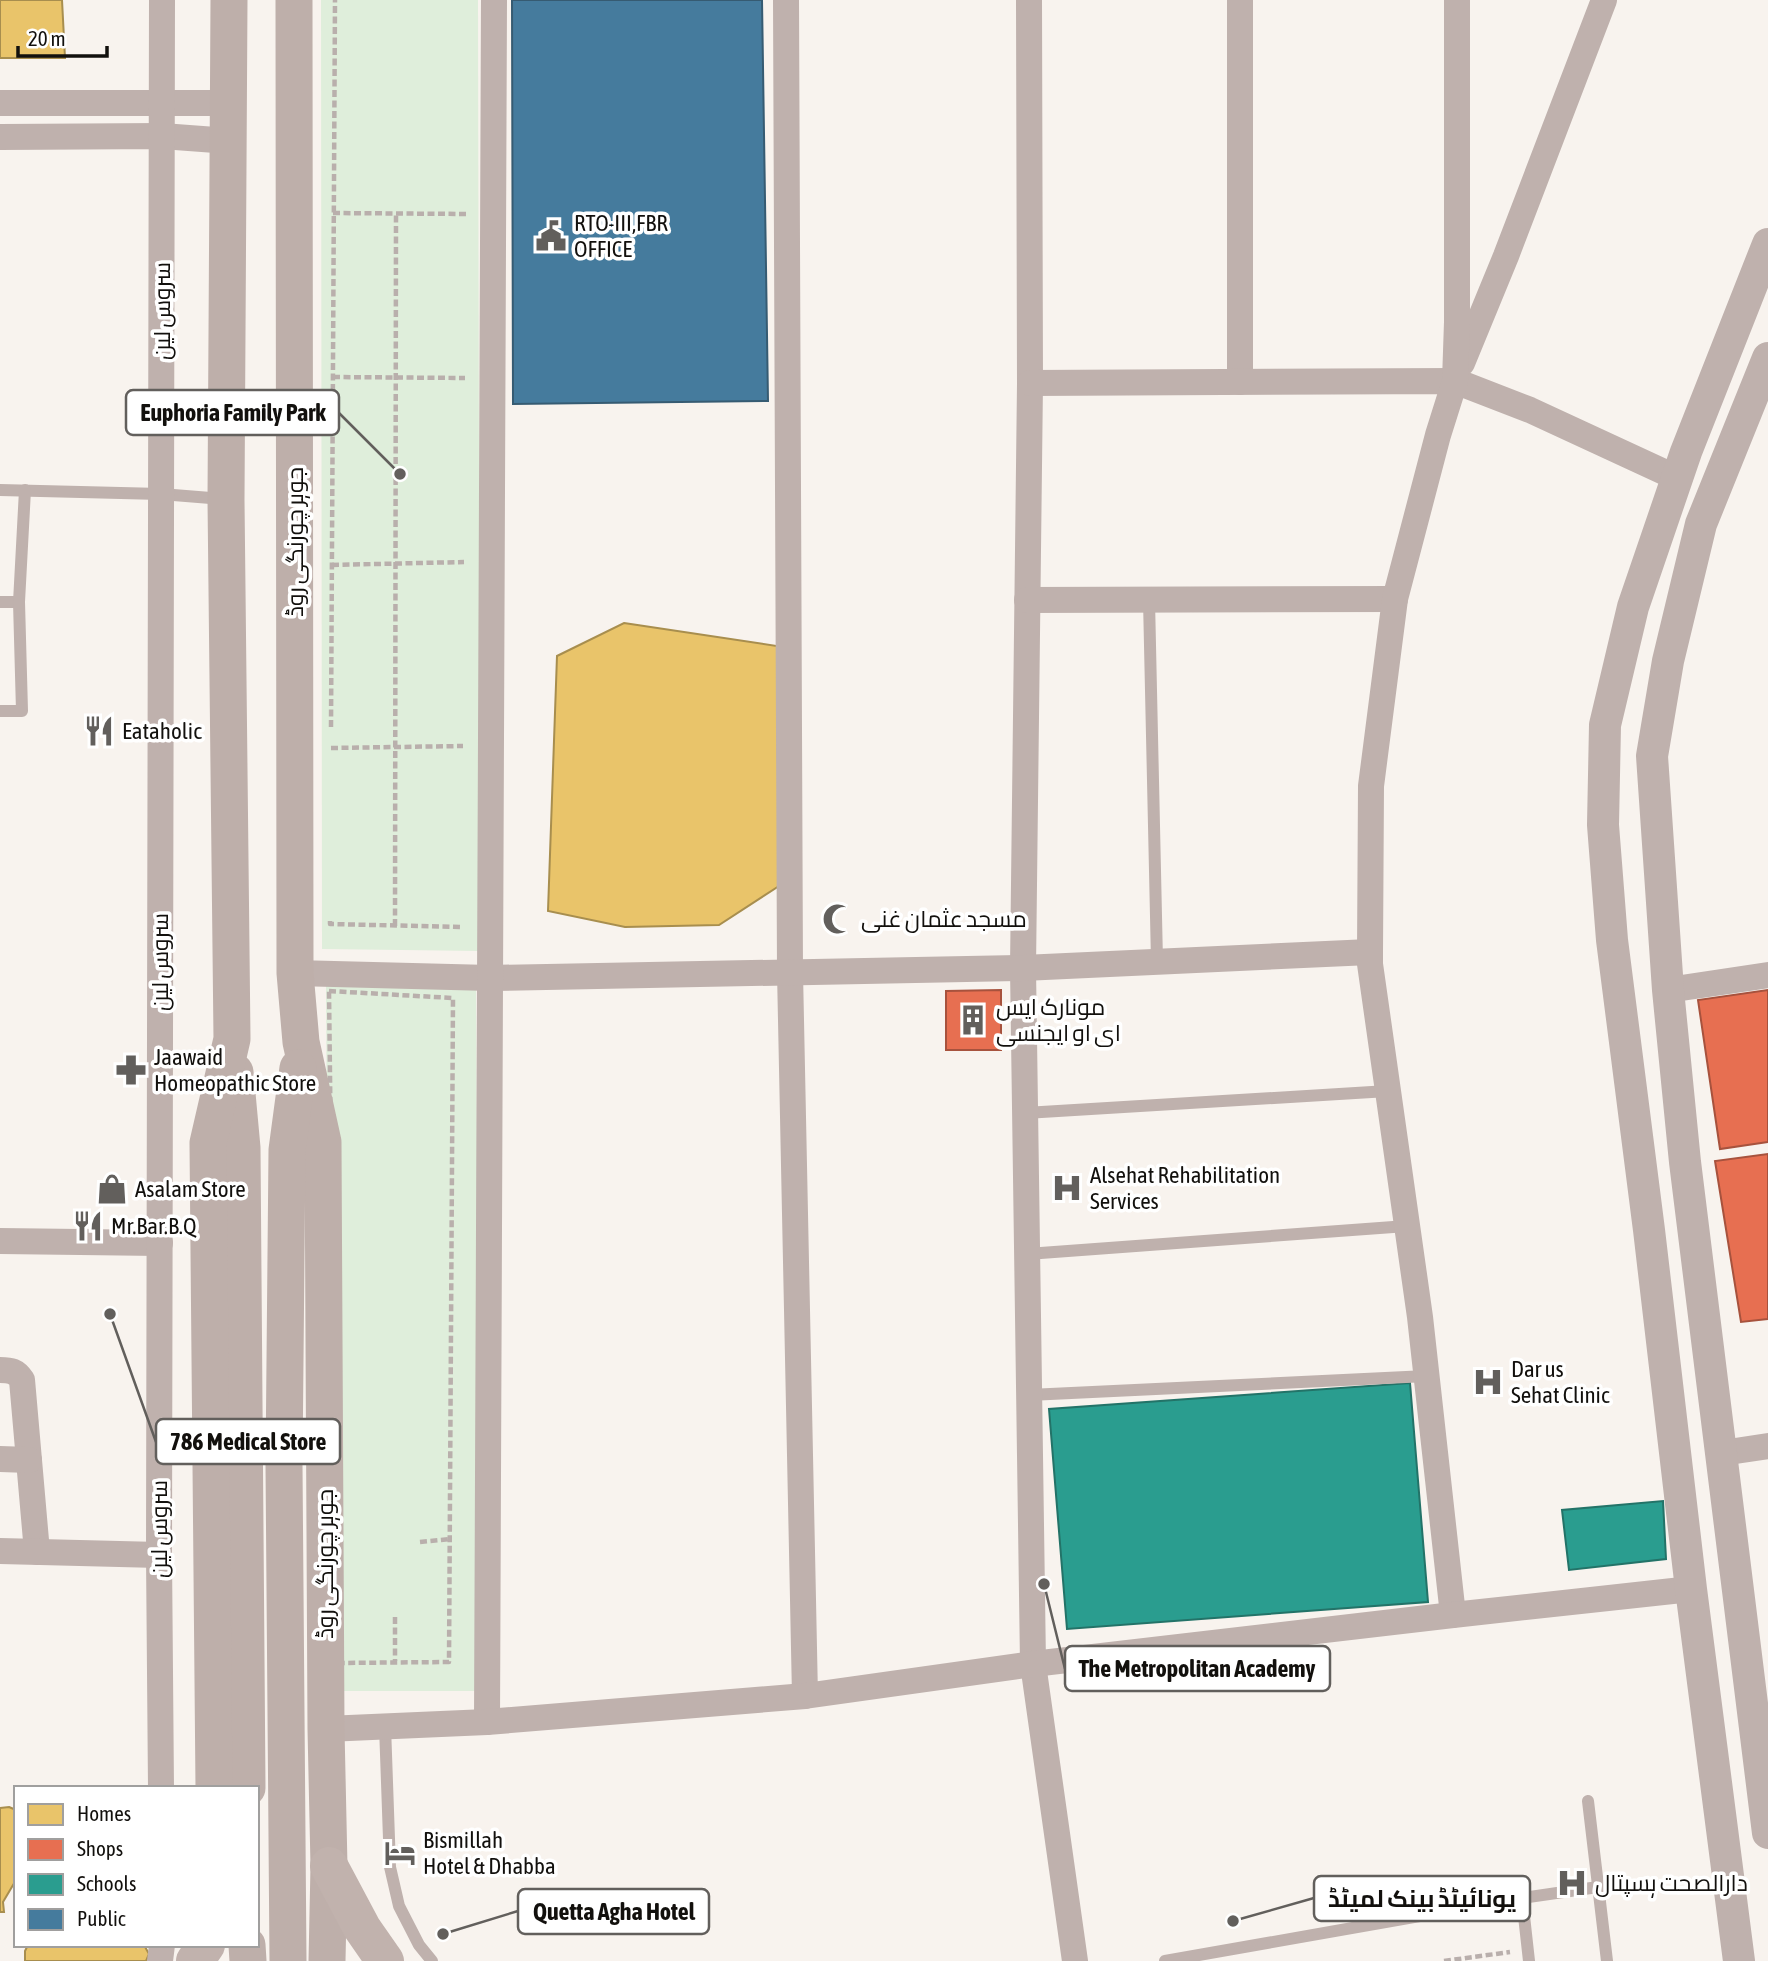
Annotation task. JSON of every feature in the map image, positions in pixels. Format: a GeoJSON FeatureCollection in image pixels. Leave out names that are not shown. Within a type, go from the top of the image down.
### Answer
{"type":"FeatureCollection","features":[{"type":"Feature","properties":{"kind":"main road"},"geometry":{"type":"LineString","coordinates":[[229,0],[226,500],[232,1039],[242,1147],[247,1786]]}},
{"type":"Feature","properties":{"kind":"main road","name":"جوہر چورنگی روڈ"},"geometry":{"type":"LineString","coordinates":[[294,0],[295,973],[301,1042],[323,1142],[327,1961]]}},
{"type":"Feature","properties":{"kind":"main road"},"geometry":{"type":"LineString","coordinates":[[214,1786],[208,1143],[232,1039]]}},
{"type":"Feature","properties":{"kind":"main road","name":"جوہر چورنگی روڈ"},"geometry":{"type":"LineString","coordinates":[[288,1961],[284,1465],[287,1150],[301,1042]]}},
{"type":"Feature","properties":{"kind":"main road"},"geometry":{"type":"LineString","coordinates":[[328,1866],[362,1928],[384,1961]]}},
{"type":"Feature","properties":{"kind":"street","name":"سروس لین"},"geometry":{"type":"LineString","coordinates":[[162,0],[159,1555],[162,1786]]}},
{"type":"Feature","properties":{"kind":"street"},"geometry":{"type":"LineString","coordinates":[[487,1722],[495,0]]}},
{"type":"Feature","properties":{"kind":"street"},"geometry":{"type":"LineString","coordinates":[[786,0],[790,972],[805,1696]]}},
{"type":"Feature","properties":{"kind":"street"},"geometry":{"type":"LineString","coordinates":[[1029,0],[1030,383],[1023,968],[1033,1664],[1075,1961]]}},
{"type":"Feature","properties":{"kind":"street"},"geometry":{"type":"LineString","coordinates":[[1240,0],[1240,382]]}},
{"type":"Feature","properties":{"kind":"street"},"geometry":{"type":"LineString","coordinates":[[1455,381],[1457,0]]}},
{"type":"Feature","properties":{"kind":"street"},"geometry":{"type":"LineString","coordinates":[[1453,1615],[1407,1226],[1370,964],[1371,786],[1395,599],[1438,435],[1455,381],[1604,0]]}},
{"type":"Feature","properties":{"kind":"street"},"geometry":{"type":"LineString","coordinates":[[0,103],[229,103]]}},
{"type":"Feature","properties":{"kind":"street"},"geometry":{"type":"LineString","coordinates":[[0,137],[162,136],[229,141]]}},
{"type":"Feature","properties":{"kind":"street"},"geometry":{"type":"LineString","coordinates":[[1739,1961],[1612,940],[1603,825],[1605,725],[1633,607],[1676,478],[1768,244]]}},
{"type":"Feature","properties":{"kind":"street"},"geometry":{"type":"LineString","coordinates":[[1768,358],[1701,524],[1668,661],[1652,756],[1668,990],[1685,1162],[1768,1833]]}},
{"type":"Feature","properties":{"kind":"street"},"geometry":{"type":"LineString","coordinates":[[1030,383],[1455,381],[1530,410],[1676,478]]}},
{"type":"Feature","properties":{"kind":"street"},"geometry":{"type":"LineString","coordinates":[[1027,600],[1395,599]]}},
{"type":"Feature","properties":{"kind":"street"},"geometry":{"type":"LineString","coordinates":[[295,973],[489,978],[1023,968],[1370,951]]}},
{"type":"Feature","properties":{"kind":"street"},"geometry":{"type":"LineString","coordinates":[[1668,990],[1768,975]]}},
{"type":"Feature","properties":{"kind":"street"},"geometry":{"type":"LineString","coordinates":[[0,1241],[160,1243]]}},
{"type":"Feature","properties":{"kind":"street"},"geometry":{"type":"LineString","coordinates":[[0,1370],[12,1370],[22,1380],[37,1552]]}},
{"type":"Feature","properties":{"kind":"street"},"geometry":{"type":"LineString","coordinates":[[1722,1453],[1768,1447]]}},
{"type":"Feature","properties":{"kind":"street"},"geometry":{"type":"LineString","coordinates":[[0,1459],[29,1460]]}},
{"type":"Feature","properties":{"kind":"street"},"geometry":{"type":"LineString","coordinates":[[0,1551],[159,1555]]}},
{"type":"Feature","properties":{"kind":"street"},"geometry":{"type":"LineString","coordinates":[[326,1729],[487,1722],[805,1696],[1033,1664],[1691,1589]]}},
{"type":"Feature","properties":{"kind":"lane"},"geometry":{"type":"LineString","coordinates":[[0,490],[161,494],[226,500]]}},
{"type":"Feature","properties":{"kind":"lane"},"geometry":{"type":"LineString","coordinates":[[0,711],[22,711],[19,602],[25,490]]}},
{"type":"Feature","properties":{"kind":"lane"},"geometry":{"type":"LineString","coordinates":[[1149,600],[1157,961]]}},
{"type":"Feature","properties":{"kind":"lane"},"geometry":{"type":"LineString","coordinates":[[0,602],[19,602]]}},
{"type":"Feature","properties":{"kind":"lane"},"geometry":{"type":"LineString","coordinates":[[1025,1113],[1388,1091]]}},
{"type":"Feature","properties":{"kind":"lane"},"geometry":{"type":"LineString","coordinates":[[1027,1254],[1407,1226]]}},
{"type":"Feature","properties":{"kind":"lane"},"geometry":{"type":"LineString","coordinates":[[1029,1395],[1426,1376]]}},
{"type":"Feature","properties":{"kind":"lane"},"geometry":{"type":"LineString","coordinates":[[385,1726],[390,1867],[399,1906],[419,1945],[432,1961]]}},
{"type":"Feature","properties":{"kind":"lane"},"geometry":{"type":"LineString","coordinates":[[1588,1801],[1607,1961]]}},
{"type":"Feature","properties":{"kind":"lane"},"geometry":{"type":"LineString","coordinates":[[1165,1961],[1598,1886]]}},
{"type":"Feature","properties":{"kind":"lane"},"geometry":{"type":"LineString","coordinates":[[1522,1898],[1529,1955]]}},
{"type":"Feature","properties":{"kind":"path"},"geometry":{"type":"LineString","coordinates":[[331,734],[335,0]]}},
{"type":"Feature","properties":{"kind":"path"},"geometry":{"type":"LineString","coordinates":[[333,213],[468,214]]}},
{"type":"Feature","properties":{"kind":"path"},"geometry":{"type":"LineString","coordinates":[[395,926],[396,213]]}},
{"type":"Feature","properties":{"kind":"path"},"geometry":{"type":"LineString","coordinates":[[333,377],[469,378]]}},
{"type":"Feature","properties":{"kind":"path"},"geometry":{"type":"LineString","coordinates":[[332,565],[470,562]]}},
{"type":"Feature","properties":{"kind":"path"},"geometry":{"type":"LineString","coordinates":[[331,761],[331,748],[472,746]]}},
{"type":"Feature","properties":{"kind":"path"},"geometry":{"type":"LineString","coordinates":[[330,911],[330,924],[474,928]]}},
{"type":"Feature","properties":{"kind":"path"},"geometry":{"type":"LineString","coordinates":[[330,991],[453,998],[449,1662],[395,1661],[337,1663],[330,991]]}},
{"type":"Feature","properties":{"kind":"path"},"geometry":{"type":"LineString","coordinates":[[420,1542],[450,1539]]}},
{"type":"Feature","properties":{"kind":"path"},"geometry":{"type":"LineString","coordinates":[[395,1617],[395,1661]]}},
{"type":"Feature","properties":{"kind":"path"},"geometry":{"type":"LineString","coordinates":[[1444,1961],[1479,1956],[1529,1955]]}},
{"type":"Feature","properties":{"kind":"green space"},"geometry":{"type":"Polygon","coordinates":[[[321,0],[478,0],[480,951],[322,949],[321,0]]]}},
{"type":"Feature","properties":{"kind":"green space"},"geometry":{"type":"Polygon","coordinates":[[[326,986],[476,986],[480,1691],[330,1691],[326,986]]]}},
{"type":"Feature","properties":{"kind":"building: Homes"},"geometry":{"type":"Polygon","coordinates":[[[0,0],[62,0],[65,58],[0,58],[0,0]]]}},
{"type":"Feature","properties":{"kind":"building: Homes"},"geometry":{"type":"Polygon","coordinates":[[[624,623],[777,646],[779,886],[719,925],[625,927],[548,911],[557,656],[624,623]]]}},
{"type":"Feature","properties":{"kind":"building: Homes"},"geometry":{"type":"Polygon","coordinates":[[[0,1808],[14,1809],[14,1883],[3,1902],[4,1912],[0,1912],[0,1808]]]}},
{"type":"Feature","properties":{"kind":"building: Homes"},"geometry":{"type":"Polygon","coordinates":[[[27,1947],[145,1947],[149,1954],[146,1961],[25,1961],[27,1947]]]}},
{"type":"Feature","properties":{"kind":"building: Shops","name":"مونارک ایس ای او ایجنسی"},"geometry":{"type":"Polygon","coordinates":[[[1001,990],[1001,1050],[946,1050],[946,991],[1001,990]]]}},
{"type":"Feature","properties":{"kind":"building: Shops"},"geometry":{"type":"Polygon","coordinates":[[[1768,990],[1768,1142],[1720,1149],[1698,1000],[1768,990]]]}},
{"type":"Feature","properties":{"kind":"building: Shops"},"geometry":{"type":"Polygon","coordinates":[[[1768,1154],[1768,1319],[1741,1322],[1715,1161],[1768,1154]]]}},
{"type":"Feature","properties":{"kind":"building: Schools"},"geometry":{"type":"Polygon","coordinates":[[[1410,1383],[1428,1602],[1067,1629],[1049,1409],[1410,1383]]]}},
{"type":"Feature","properties":{"kind":"building: Schools"},"geometry":{"type":"Polygon","coordinates":[[[1663,1501],[1666,1559],[1569,1570],[1562,1510],[1663,1501]]]}},
{"type":"Feature","properties":{"kind":"building: Public"},"geometry":{"type":"Polygon","coordinates":[[[512,0],[762,0],[768,401],[513,404],[512,0]]]}},
{"type":"Feature","properties":{"kind":"place","name":"RTO-III,FBR OFFICE"},"geometry":{"type":"Point","coordinates":[551,236]}},
{"type":"Feature","properties":{"kind":"place","name":"Euphoria Family Park"},"geometry":{"type":"Point","coordinates":[400,474]}},
{"type":"Feature","properties":{"kind":"place","name":"Eataholic"},"geometry":{"type":"Point","coordinates":[99,731]}},
{"type":"Feature","properties":{"kind":"place","name":"مسجد عثمان غنی"},"geometry":{"type":"Point","coordinates":[838,919]}},
{"type":"Feature","properties":{"kind":"place","name":"مونارک ایس ای او ایجنسی"},"geometry":{"type":"Point","coordinates":[973,1020]}},
{"type":"Feature","properties":{"kind":"place","name":"Jaawaid Homeopathic Store"},"geometry":{"type":"Point","coordinates":[131,1070]}},
{"type":"Feature","properties":{"kind":"place","name":"Alsehat Rehabilitation Services"},"geometry":{"type":"Point","coordinates":[1067,1188]}},
{"type":"Feature","properties":{"kind":"place","name":"Asalam Store"},"geometry":{"type":"Point","coordinates":[112,1189]}},
{"type":"Feature","properties":{"kind":"place","name":"Mr.Bar.B.Q"},"geometry":{"type":"Point","coordinates":[88,1226]}},
{"type":"Feature","properties":{"kind":"place","name":"786 Medical Store"},"geometry":{"type":"Point","coordinates":[110,1314]}},
{"type":"Feature","properties":{"kind":"place","name":"Dar us Sehat Clinic"},"geometry":{"type":"Point","coordinates":[1488,1382]}},
{"type":"Feature","properties":{"kind":"place","name":"The Metropolitan Academy"},"geometry":{"type":"Point","coordinates":[1044,1584]}},
{"type":"Feature","properties":{"kind":"place","name":"Bismillah Hotel & Dhabba"},"geometry":{"type":"Point","coordinates":[400,1853]}},
{"type":"Feature","properties":{"kind":"place","name":"دارالصحت ہسپتال"},"geometry":{"type":"Point","coordinates":[1572,1883]}},
{"type":"Feature","properties":{"kind":"place","name":"یونائیٹڈ بینک لمیٹڈ"},"geometry":{"type":"Point","coordinates":[1233,1921]}},
{"type":"Feature","properties":{"kind":"place","name":"Quetta Agha Hotel"},"geometry":{"type":"Point","coordinates":[443,1934]}}]}
